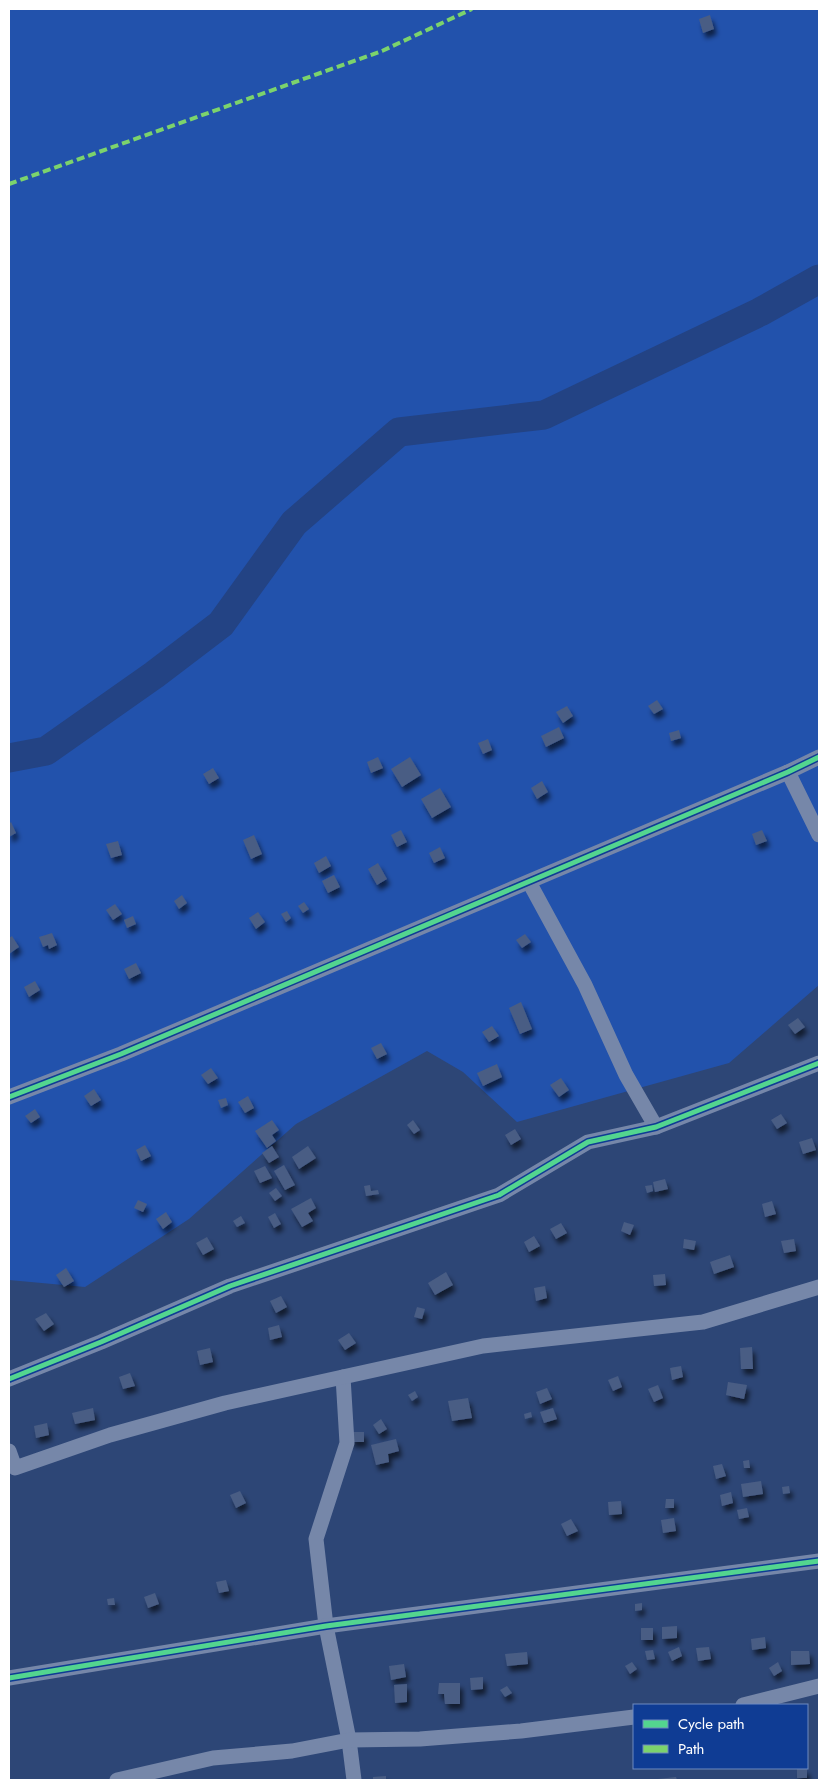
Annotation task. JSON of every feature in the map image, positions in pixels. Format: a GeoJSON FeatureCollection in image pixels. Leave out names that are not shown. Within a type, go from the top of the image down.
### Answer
{"type":"FeatureCollection","features":[{"type":"Feature","properties":{"kind":"street"},"geometry":{"type":"LineString","coordinates":[[9,1097],[121,1054],[788,772],[819,757]]}},
{"type":"Feature","properties":{"kind":"street"},"geometry":{"type":"LineString","coordinates":[[788,772],[819,835]]}},
{"type":"Feature","properties":{"kind":"street"},"geometry":{"type":"LineString","coordinates":[[529,882],[585,985],[626,1075],[656,1126]]}},
{"type":"Feature","properties":{"kind":"street"},"geometry":{"type":"LineString","coordinates":[[9,1379],[102,1342],[230,1286],[499,1195],[588,1142],[656,1126],[819,1063]]}},
{"type":"Feature","properties":{"kind":"street"},"geometry":{"type":"LineString","coordinates":[[9,1452],[15,1468],[110,1435],[225,1403],[483,1346],[703,1322],[819,1287]]}},
{"type":"Feature","properties":{"kind":"street"},"geometry":{"type":"LineString","coordinates":[[343,1377],[346,1443],[316,1539],[326,1626],[349,1740],[354,1780]]}},
{"type":"Feature","properties":{"kind":"street"},"geometry":{"type":"LineString","coordinates":[[9,1678],[326,1626],[819,1560]]}},
{"type":"Feature","properties":{"kind":"street"},"geometry":{"type":"LineString","coordinates":[[747,1704],[819,1686]]}},
{"type":"Feature","properties":{"kind":"street"},"geometry":{"type":"LineString","coordinates":[[117,1780],[213,1758],[292,1751],[349,1740],[420,1739],[521,1731],[633,1717]]}},
{"type":"Feature","properties":{"kind":"shaded area"},"geometry":{"type":"Polygon","coordinates":[[[9,9],[819,9],[819,985],[729,1063],[517,1122],[463,1072],[427,1051],[296,1124],[189,1219],[85,1287],[9,1280],[9,9]]]}},
{"type":"Feature","properties":{"kind":"building"},"geometry":{"type":"Polygon","coordinates":[[[710,15],[714,29],[703,33],[699,19],[710,15]]]}},
{"type":"Feature","properties":{"kind":"building"},"geometry":{"type":"Polygon","coordinates":[[[657,700],[663,709],[654,714],[648,706],[657,700]]]}},
{"type":"Feature","properties":{"kind":"building"},"geometry":{"type":"Polygon","coordinates":[[[567,706],[573,716],[563,723],[556,712],[567,706]]]}},
{"type":"Feature","properties":{"kind":"building"},"geometry":{"type":"Polygon","coordinates":[[[559,727],[564,738],[546,747],[541,736],[559,727]]]}},
{"type":"Feature","properties":{"kind":"building"},"geometry":{"type":"Polygon","coordinates":[[[679,730],[681,738],[671,741],[669,733],[679,730]]]}},
{"type":"Feature","properties":{"kind":"building"},"geometry":{"type":"Polygon","coordinates":[[[488,739],[492,750],[483,754],[478,743],[488,739]]]}},
{"type":"Feature","properties":{"kind":"building"},"geometry":{"type":"Polygon","coordinates":[[[378,757],[383,768],[371,773],[367,762],[378,757]]]}},
{"type":"Feature","properties":{"kind":"building"},"geometry":{"type":"Polygon","coordinates":[[[410,757],[421,775],[402,787],[391,769],[410,757]]]}},
{"type":"Feature","properties":{"kind":"building"},"geometry":{"type":"Polygon","coordinates":[[[213,768],[219,778],[209,784],[203,774],[213,768]]]}},
{"type":"Feature","properties":{"kind":"building"},"geometry":{"type":"Polygon","coordinates":[[[542,781],[548,792],[537,799],[531,788],[542,781]]]}},
{"type":"Feature","properties":{"kind":"building"},"geometry":{"type":"Polygon","coordinates":[[[440,788],[451,807],[432,818],[421,799],[440,788]]]}},
{"type":"Feature","properties":{"kind":"building"},"geometry":{"type":"Polygon","coordinates":[[[11,822],[16,833],[9,837],[9,824],[11,822]]]}},
{"type":"Feature","properties":{"kind":"building"},"geometry":{"type":"Polygon","coordinates":[[[401,830],[407,842],[397,847],[391,835],[401,830]]]}},
{"type":"Feature","properties":{"kind":"building"},"geometry":{"type":"Polygon","coordinates":[[[762,830],[767,841],[756,845],[752,834],[762,830]]]}},
{"type":"Feature","properties":{"kind":"building"},"geometry":{"type":"Polygon","coordinates":[[[254,835],[262,854],[251,859],[243,840],[254,835]]]}},
{"type":"Feature","properties":{"kind":"building"},"geometry":{"type":"Polygon","coordinates":[[[118,841],[122,855],[111,858],[106,844],[118,841]]]}},
{"type":"Feature","properties":{"kind":"building"},"geometry":{"type":"Polygon","coordinates":[[[440,847],[445,858],[434,863],[429,853],[440,847]]]}},
{"type":"Feature","properties":{"kind":"building"},"geometry":{"type":"Polygon","coordinates":[[[326,856],[331,866],[319,873],[314,863],[326,856]]]}},
{"type":"Feature","properties":{"kind":"building"},"geometry":{"type":"Polygon","coordinates":[[[378,863],[387,879],[377,885],[368,869],[378,863]]]}},
{"type":"Feature","properties":{"kind":"building"},"geometry":{"type":"Polygon","coordinates":[[[334,875],[340,887],[328,893],[322,881],[334,875]]]}},
{"type":"Feature","properties":{"kind":"building"},"geometry":{"type":"Polygon","coordinates":[[[182,895],[187,903],[179,909],[174,901],[182,895]]]}},
{"type":"Feature","properties":{"kind":"building"},"geometry":{"type":"Polygon","coordinates":[[[304,902],[309,909],[303,913],[298,906],[304,902]]]}},
{"type":"Feature","properties":{"kind":"building"},"geometry":{"type":"Polygon","coordinates":[[[115,904],[122,914],[113,920],[106,910],[115,904]]]}},
{"type":"Feature","properties":{"kind":"building"},"geometry":{"type":"Polygon","coordinates":[[[287,911],[291,918],[286,922],[281,914],[287,911]]]}},
{"type":"Feature","properties":{"kind":"building"},"geometry":{"type":"Polygon","coordinates":[[[258,912],[265,922],[256,929],[249,918],[258,912]]]}},
{"type":"Feature","properties":{"kind":"building"},"geometry":{"type":"Polygon","coordinates":[[[133,916],[136,924],[127,928],[124,920],[133,916]]]}},
{"type":"Feature","properties":{"kind":"building"},"geometry":{"type":"Polygon","coordinates":[[[52,933],[57,945],[49,949],[48,945],[43,947],[39,937],[52,933]]]}},
{"type":"Feature","properties":{"kind":"building"},"geometry":{"type":"Polygon","coordinates":[[[525,934],[531,942],[522,948],[516,940],[525,934]]]}},
{"type":"Feature","properties":{"kind":"building"},"geometry":{"type":"Polygon","coordinates":[[[12,936],[19,947],[9,954],[9,938],[12,936]]]}},
{"type":"Feature","properties":{"kind":"building"},"geometry":{"type":"Polygon","coordinates":[[[136,963],[141,973],[129,979],[124,969],[136,963]]]}},
{"type":"Feature","properties":{"kind":"building"},"geometry":{"type":"Polygon","coordinates":[[[35,981],[40,990],[29,997],[24,987],[35,981]]]}},
{"type":"Feature","properties":{"kind":"building"},"geometry":{"type":"Polygon","coordinates":[[[521,1002],[532,1029],[520,1034],[509,1008],[521,1002]]]}},
{"type":"Feature","properties":{"kind":"building"},"geometry":{"type":"Polygon","coordinates":[[[798,1018],[805,1027],[795,1034],[788,1025],[798,1018]]]}},
{"type":"Feature","properties":{"kind":"building"},"geometry":{"type":"Polygon","coordinates":[[[492,1026],[499,1036],[489,1042],[482,1032],[492,1026]]]}},
{"type":"Feature","properties":{"kind":"building"},"geometry":{"type":"Polygon","coordinates":[[[381,1043],[387,1054],[377,1059],[371,1048],[381,1043]]]}},
{"type":"Feature","properties":{"kind":"building"},"geometry":{"type":"Polygon","coordinates":[[[497,1064],[502,1077],[483,1086],[477,1073],[497,1064]]]}},
{"type":"Feature","properties":{"kind":"building"},"geometry":{"type":"Polygon","coordinates":[[[211,1068],[218,1078],[208,1084],[201,1075],[211,1068]]]}},
{"type":"Feature","properties":{"kind":"building"},"geometry":{"type":"Polygon","coordinates":[[[561,1078],[569,1090],[559,1097],[550,1085],[561,1078]]]}},
{"type":"Feature","properties":{"kind":"building"},"geometry":{"type":"Polygon","coordinates":[[[94,1089],[101,1100],[91,1106],[84,1096],[94,1089]]]}},
{"type":"Feature","properties":{"kind":"building"},"geometry":{"type":"Polygon","coordinates":[[[248,1096],[254,1108],[245,1113],[238,1102],[248,1096]]]}},
{"type":"Feature","properties":{"kind":"building"},"geometry":{"type":"Polygon","coordinates":[[[226,1098],[228,1105],[221,1108],[218,1100],[226,1098]]]}},
{"type":"Feature","properties":{"kind":"building"},"geometry":{"type":"Polygon","coordinates":[[[35,1109],[40,1117],[31,1123],[25,1116],[35,1109]]]}},
{"type":"Feature","properties":{"kind":"building"},"geometry":{"type":"Polygon","coordinates":[[[781,1114],[787,1123],[777,1129],[771,1120],[781,1114]]]}},
{"type":"Feature","properties":{"kind":"building"},"geometry":{"type":"Polygon","coordinates":[[[272,1120],[279,1130],[272,1135],[276,1141],[267,1148],[255,1131],[272,1120]]]}},
{"type":"Feature","properties":{"kind":"building"},"geometry":{"type":"Polygon","coordinates":[[[413,1120],[420,1130],[414,1134],[407,1125],[413,1120]]]}},
{"type":"Feature","properties":{"kind":"building"},"geometry":{"type":"Polygon","coordinates":[[[515,1129],[521,1139],[511,1145],[505,1135],[515,1129]]]}},
{"type":"Feature","properties":{"kind":"building"},"geometry":{"type":"Polygon","coordinates":[[[812,1138],[816,1150],[803,1154],[799,1142],[812,1138]]]}},
{"type":"Feature","properties":{"kind":"building"},"geometry":{"type":"Polygon","coordinates":[[[145,1145],[151,1156],[141,1161],[136,1150],[145,1145]]]}},
{"type":"Feature","properties":{"kind":"building"},"geometry":{"type":"Polygon","coordinates":[[[272,1146],[279,1157],[269,1163],[262,1153],[272,1146]]]}},
{"type":"Feature","properties":{"kind":"building"},"geometry":{"type":"Polygon","coordinates":[[[308,1146],[316,1158],[299,1169],[292,1157],[308,1146]]]}},
{"type":"Feature","properties":{"kind":"building"},"geometry":{"type":"Polygon","coordinates":[[[284,1165],[295,1185],[285,1190],[274,1171],[284,1165]]]}},
{"type":"Feature","properties":{"kind":"building"},"geometry":{"type":"Polygon","coordinates":[[[265,1166],[272,1178],[260,1183],[254,1171],[265,1166]]]}},
{"type":"Feature","properties":{"kind":"building"},"geometry":{"type":"Polygon","coordinates":[[[665,1179],[668,1189],[655,1192],[653,1182],[665,1179]]]}},
{"type":"Feature","properties":{"kind":"building"},"geometry":{"type":"Polygon","coordinates":[[[370,1185],[371,1191],[378,1190],[379,1194],[366,1196],[364,1186],[370,1185]]]}},
{"type":"Feature","properties":{"kind":"building"},"geometry":{"type":"Polygon","coordinates":[[[652,1185],[653,1191],[647,1193],[645,1186],[652,1185]]]}},
{"type":"Feature","properties":{"kind":"building"},"geometry":{"type":"Polygon","coordinates":[[[276,1188],[282,1196],[275,1201],[269,1193],[276,1188]]]}},
{"type":"Feature","properties":{"kind":"building"},"geometry":{"type":"Polygon","coordinates":[[[311,1198],[316,1208],[308,1213],[313,1221],[302,1227],[291,1209],[311,1198]]]}},
{"type":"Feature","properties":{"kind":"building"},"geometry":{"type":"Polygon","coordinates":[[[138,1200],[147,1204],[143,1212],[134,1208],[138,1200]]]}},
{"type":"Feature","properties":{"kind":"building"},"geometry":{"type":"Polygon","coordinates":[[[772,1201],[776,1214],[765,1217],[762,1204],[772,1201]]]}},
{"type":"Feature","properties":{"kind":"building"},"geometry":{"type":"Polygon","coordinates":[[[166,1212],[172,1222],[163,1229],[156,1219],[166,1212]]]}},
{"type":"Feature","properties":{"kind":"building"},"geometry":{"type":"Polygon","coordinates":[[[275,1213],[281,1224],[274,1228],[268,1217],[275,1213]]]}},
{"type":"Feature","properties":{"kind":"building"},"geometry":{"type":"Polygon","coordinates":[[[241,1216],[245,1223],[237,1227],[233,1221],[241,1216]]]}},
{"type":"Feature","properties":{"kind":"building"},"geometry":{"type":"Polygon","coordinates":[[[624,1222],[634,1225],[630,1235],[621,1231],[624,1222]]]}},
{"type":"Feature","properties":{"kind":"building"},"geometry":{"type":"Polygon","coordinates":[[[561,1223],[567,1233],[556,1239],[550,1229],[561,1223]]]}},
{"type":"Feature","properties":{"kind":"building"},"geometry":{"type":"Polygon","coordinates":[[[534,1236],[540,1246],[529,1252],[524,1242],[534,1236]]]}},
{"type":"Feature","properties":{"kind":"building"},"geometry":{"type":"Polygon","coordinates":[[[207,1237],[214,1249],[203,1255],[196,1243],[207,1237]]]}},
{"type":"Feature","properties":{"kind":"building"},"geometry":{"type":"Polygon","coordinates":[[[684,1239],[696,1241],[694,1250],[683,1248],[684,1239]]]}},
{"type":"Feature","properties":{"kind":"building"},"geometry":{"type":"Polygon","coordinates":[[[794,1239],[796,1251],[784,1253],[781,1241],[794,1239]]]}},
{"type":"Feature","properties":{"kind":"building"},"geometry":{"type":"Polygon","coordinates":[[[730,1255],[734,1267],[714,1274],[710,1262],[730,1255]]]}},
{"type":"Feature","properties":{"kind":"building"},"geometry":{"type":"Polygon","coordinates":[[[66,1268],[74,1281],[64,1287],[56,1275],[66,1268]]]}},
{"type":"Feature","properties":{"kind":"building"},"geometry":{"type":"Polygon","coordinates":[[[446,1272],[453,1285],[435,1295],[428,1283],[446,1272]]]}},
{"type":"Feature","properties":{"kind":"building"},"geometry":{"type":"Polygon","coordinates":[[[665,1274],[666,1285],[654,1286],[653,1275],[665,1274]]]}},
{"type":"Feature","properties":{"kind":"building"},"geometry":{"type":"Polygon","coordinates":[[[545,1286],[547,1298],[536,1301],[534,1288],[545,1286]]]}},
{"type":"Feature","properties":{"kind":"building"},"geometry":{"type":"Polygon","coordinates":[[[281,1296],[287,1307],[276,1313],[270,1301],[281,1296]]]}},
{"type":"Feature","properties":{"kind":"building"},"geometry":{"type":"Polygon","coordinates":[[[417,1307],[425,1309],[422,1319],[414,1317],[417,1307]]]}},
{"type":"Feature","properties":{"kind":"building"},"geometry":{"type":"Polygon","coordinates":[[[46,1313],[54,1324],[44,1331],[35,1319],[46,1313]]]}},
{"type":"Feature","properties":{"kind":"building"},"geometry":{"type":"Polygon","coordinates":[[[279,1325],[282,1337],[270,1340],[268,1328],[279,1325]]]}},
{"type":"Feature","properties":{"kind":"building"},"geometry":{"type":"Polygon","coordinates":[[[349,1333],[356,1343],[345,1350],[338,1340],[349,1333]]]}},
{"type":"Feature","properties":{"kind":"building"},"geometry":{"type":"Polygon","coordinates":[[[752,1347],[753,1369],[741,1369],[740,1348],[752,1347]]]}},
{"type":"Feature","properties":{"kind":"building"},"geometry":{"type":"Polygon","coordinates":[[[210,1348],[213,1362],[200,1365],[197,1351],[210,1348]]]}},
{"type":"Feature","properties":{"kind":"building"},"geometry":{"type":"Polygon","coordinates":[[[681,1366],[683,1377],[672,1380],[670,1368],[681,1366]]]}},
{"type":"Feature","properties":{"kind":"building"},"geometry":{"type":"Polygon","coordinates":[[[130,1373],[135,1386],[123,1389],[119,1377],[130,1373]]]}},
{"type":"Feature","properties":{"kind":"building"},"geometry":{"type":"Polygon","coordinates":[[[618,1376],[622,1387],[613,1391],[608,1380],[618,1376]]]}},
{"type":"Feature","properties":{"kind":"building"},"geometry":{"type":"Polygon","coordinates":[[[728,1382],[747,1385],[744,1399],[726,1395],[728,1382]]]}},
{"type":"Feature","properties":{"kind":"building"},"geometry":{"type":"Polygon","coordinates":[[[658,1385],[663,1398],[654,1402],[648,1389],[658,1385]]]}},
{"type":"Feature","properties":{"kind":"building"},"geometry":{"type":"Polygon","coordinates":[[[547,1388],[552,1399],[540,1404],[536,1392],[547,1388]]]}},
{"type":"Feature","properties":{"kind":"building"},"geometry":{"type":"Polygon","coordinates":[[[415,1391],[418,1397],[412,1401],[408,1395],[415,1391]]]}},
{"type":"Feature","properties":{"kind":"building"},"geometry":{"type":"Polygon","coordinates":[[[468,1398],[472,1418],[452,1421],[448,1401],[468,1398]]]}},
{"type":"Feature","properties":{"kind":"building"},"geometry":{"type":"Polygon","coordinates":[[[93,1408],[95,1420],[75,1424],[72,1413],[93,1408]]]}},
{"type":"Feature","properties":{"kind":"building"},"geometry":{"type":"Polygon","coordinates":[[[553,1408],[557,1419],[544,1423],[540,1412],[553,1408]]]}},
{"type":"Feature","properties":{"kind":"building"},"geometry":{"type":"Polygon","coordinates":[[[531,1412],[532,1417],[525,1419],[524,1414],[531,1412]]]}},
{"type":"Feature","properties":{"kind":"building"},"geometry":{"type":"Polygon","coordinates":[[[381,1419],[387,1429],[379,1434],[373,1425],[381,1419]]]}},
{"type":"Feature","properties":{"kind":"building"},"geometry":{"type":"Polygon","coordinates":[[[47,1423],[49,1435],[36,1438],[34,1426],[47,1423]]]}},
{"type":"Feature","properties":{"kind":"building"},"geometry":{"type":"Polygon","coordinates":[[[351,1432],[364,1432],[364,1442],[351,1442],[351,1432]]]}},
{"type":"Feature","properties":{"kind":"building"},"geometry":{"type":"Polygon","coordinates":[[[396,1439],[399,1451],[388,1454],[389,1462],[376,1465],[371,1445],[396,1439]]]}},
{"type":"Feature","properties":{"kind":"building"},"geometry":{"type":"Polygon","coordinates":[[[749,1460],[750,1468],[744,1468],[743,1461],[749,1460]]]}},
{"type":"Feature","properties":{"kind":"building"},"geometry":{"type":"Polygon","coordinates":[[[722,1464],[726,1476],[716,1479],[713,1466],[722,1464]]]}},
{"type":"Feature","properties":{"kind":"building"},"geometry":{"type":"Polygon","coordinates":[[[761,1481],[763,1494],[743,1497],[741,1484],[761,1481]]]}},
{"type":"Feature","properties":{"kind":"building"},"geometry":{"type":"Polygon","coordinates":[[[789,1486],[790,1493],[783,1494],[782,1487],[789,1486]]]}},
{"type":"Feature","properties":{"kind":"building"},"geometry":{"type":"Polygon","coordinates":[[[240,1491],[246,1503],[236,1508],[230,1495],[240,1491]]]}},
{"type":"Feature","properties":{"kind":"building"},"geometry":{"type":"Polygon","coordinates":[[[731,1492],[733,1503],[722,1506],[720,1495],[731,1492]]]}},
{"type":"Feature","properties":{"kind":"building"},"geometry":{"type":"Polygon","coordinates":[[[666,1499],[674,1499],[674,1508],[665,1508],[666,1499]]]}},
{"type":"Feature","properties":{"kind":"building"},"geometry":{"type":"Polygon","coordinates":[[[621,1501],[622,1514],[609,1515],[608,1502],[621,1501]]]}},
{"type":"Feature","properties":{"kind":"building"},"geometry":{"type":"Polygon","coordinates":[[[747,1508],[749,1517],[739,1519],[737,1510],[747,1508]]]}},
{"type":"Feature","properties":{"kind":"building"},"geometry":{"type":"Polygon","coordinates":[[[674,1518],[676,1531],[663,1533],[661,1520],[674,1518]]]}},
{"type":"Feature","properties":{"kind":"building"},"geometry":{"type":"Polygon","coordinates":[[[571,1519],[578,1531],[567,1536],[561,1524],[571,1519]]]}},
{"type":"Feature","properties":{"kind":"building"},"geometry":{"type":"Polygon","coordinates":[[[226,1580],[229,1591],[219,1593],[216,1582],[226,1580]]]}},
{"type":"Feature","properties":{"kind":"building"},"geometry":{"type":"Polygon","coordinates":[[[155,1593],[159,1604],[148,1608],[144,1597],[155,1593]]]}},
{"type":"Feature","properties":{"kind":"building"},"geometry":{"type":"Polygon","coordinates":[[[114,1598],[115,1605],[108,1605],[107,1599],[114,1598]]]}},
{"type":"Feature","properties":{"kind":"building"},"geometry":{"type":"Polygon","coordinates":[[[642,1603],[642,1610],[635,1611],[635,1604],[642,1603]]]}},
{"type":"Feature","properties":{"kind":"building"},"geometry":{"type":"Polygon","coordinates":[[[677,1626],[677,1638],[662,1639],[662,1627],[677,1626]]]}},
{"type":"Feature","properties":{"kind":"building"},"geometry":{"type":"Polygon","coordinates":[[[641,1628],[653,1628],[653,1640],[641,1640],[641,1628]]]}},
{"type":"Feature","properties":{"kind":"building"},"geometry":{"type":"Polygon","coordinates":[[[765,1637],[766,1648],[752,1650],[751,1639],[765,1637]]]}},
{"type":"Feature","properties":{"kind":"building"},"geometry":{"type":"Polygon","coordinates":[[[679,1647],[682,1656],[672,1661],[668,1652],[679,1647]]]}},
{"type":"Feature","properties":{"kind":"building"},"geometry":{"type":"Polygon","coordinates":[[[709,1647],[711,1659],[698,1661],[696,1648],[709,1647]]]}},
{"type":"Feature","properties":{"kind":"building"},"geometry":{"type":"Polygon","coordinates":[[[653,1650],[655,1659],[647,1660],[645,1651],[653,1650]]]}},
{"type":"Feature","properties":{"kind":"building"},"geometry":{"type":"Polygon","coordinates":[[[791,1651],[809,1651],[810,1664],[791,1665],[791,1651]]]}},
{"type":"Feature","properties":{"kind":"building"},"geometry":{"type":"Polygon","coordinates":[[[527,1652],[528,1664],[507,1666],[505,1654],[527,1652]]]}},
{"type":"Feature","properties":{"kind":"building"},"geometry":{"type":"Polygon","coordinates":[[[632,1662],[637,1669],[630,1674],[625,1666],[632,1662]]]}},
{"type":"Feature","properties":{"kind":"building"},"geometry":{"type":"Polygon","coordinates":[[[778,1662],[782,1671],[774,1676],[769,1668],[778,1662]]]}},
{"type":"Feature","properties":{"kind":"building"},"geometry":{"type":"Polygon","coordinates":[[[404,1664],[406,1677],[391,1680],[389,1666],[404,1664]]]}},
{"type":"Feature","properties":{"kind":"building"},"geometry":{"type":"Polygon","coordinates":[[[483,1677],[483,1689],[471,1690],[470,1678],[483,1677]]]}},
{"type":"Feature","properties":{"kind":"building"},"geometry":{"type":"Polygon","coordinates":[[[439,1683],[460,1683],[460,1704],[445,1704],[444,1694],[438,1694],[439,1683]]]}},
{"type":"Feature","properties":{"kind":"building"},"geometry":{"type":"Polygon","coordinates":[[[407,1684],[407,1702],[395,1703],[394,1685],[407,1684]]]}},
{"type":"Feature","properties":{"kind":"building"},"geometry":{"type":"Polygon","coordinates":[[[507,1686],[512,1693],[505,1697],[500,1690],[507,1686]]]}},
{"type":"Feature","properties":{"kind":"building"},"geometry":{"type":"Polygon","coordinates":[[[797,1769],[807,1769],[807,1778],[797,1778],[797,1769]]]}},
{"type":"Feature","properties":{"kind":"building"},"geometry":{"type":"Polygon","coordinates":[[[386,1776],[386,1780],[373,1780],[373,1777],[386,1776]]]}},
{"type":"Feature","properties":{"kind":"building"},"geometry":{"type":"Polygon","coordinates":[[[676,1777],[677,1780],[658,1780],[658,1779],[676,1777]]]}},
{"type":"Feature","properties":{"kind":"waterway"},"geometry":{"type":"LineString","coordinates":[[9,758],[46,751],[154,675],[221,624],[294,523],[399,432],[544,415],[760,312],[819,279]]}},
{"type":"Feature","properties":{"kind":"marked path"},"geometry":{"type":"LineString","coordinates":[[9,184],[382,51],[472,9]]}},
{"type":"Feature","properties":{"kind":"cycle path"},"geometry":{"type":"LineString","coordinates":[[9,1097],[121,1054],[788,772],[819,757]]}},
{"type":"Feature","properties":{"kind":"cycle path"},"geometry":{"type":"LineString","coordinates":[[9,1379],[101,1342],[230,1286],[499,1195],[588,1142],[656,1127],[819,1063]]}},
{"type":"Feature","properties":{"kind":"cycle path"},"geometry":{"type":"LineString","coordinates":[[9,1678],[326,1626],[819,1561]]}}]}
